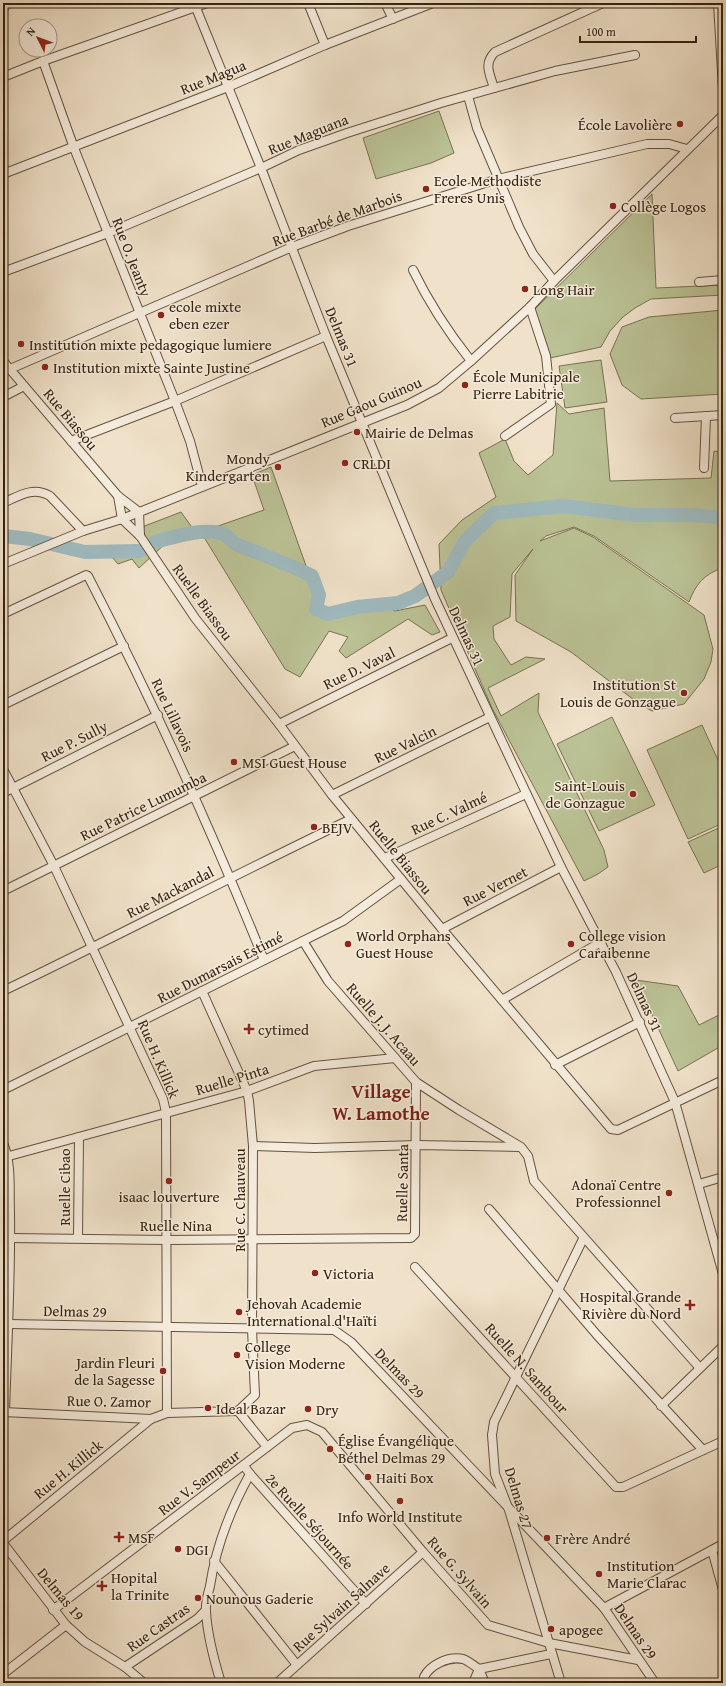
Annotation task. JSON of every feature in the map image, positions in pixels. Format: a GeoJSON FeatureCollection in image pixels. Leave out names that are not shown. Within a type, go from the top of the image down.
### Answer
{"type":"FeatureCollection","features":[{"type":"Feature","properties":{"kind":"street"},"geometry":{"type":"LineString","coordinates":[[3,77],[195,5],[207,3]]}},
{"type":"Feature","properties":{"kind":"street"},"geometry":{"type":"LineString","coordinates":[[308,3],[325,45]]}},
{"type":"Feature","properties":{"kind":"street"},"geometry":{"type":"LineString","coordinates":[[386,3],[394,19]]}},
{"type":"Feature","properties":{"kind":"street","name":"Rue Magua"},"geometry":{"type":"LineString","coordinates":[[3,174],[74,148],[228,87],[325,45],[433,3]]}},
{"type":"Feature","properties":{"kind":"street"},"geometry":{"type":"LineString","coordinates":[[494,88],[487,66],[489,58],[495,52],[603,3]]}},
{"type":"Feature","properties":{"kind":"street"},"geometry":{"type":"LineString","coordinates":[[718,3],[723,89]]}},
{"type":"Feature","properties":{"kind":"street","name":"Delmas 31"},"geometry":{"type":"LineString","coordinates":[[195,5],[261,168],[326,336],[363,422],[434,599],[561,867],[601,942],[619,970],[675,1102],[723,1274]]}},
{"type":"Feature","properties":{"kind":"street","name":"Rue Maguana"},"geometry":{"type":"LineString","coordinates":[[3,272],[108,232],[261,168],[300,150],[347,132],[555,71],[635,54]]}},
{"type":"Feature","properties":{"kind":"street","name":"Rue O. Jeanty"},"geometry":{"type":"LineString","coordinates":[[43,61],[74,148],[190,441],[202,486]]}},
{"type":"Feature","properties":{"kind":"street"},"geometry":{"type":"LineString","coordinates":[[468,96],[477,128],[518,227],[533,254],[554,281]]}},
{"type":"Feature","properties":{"kind":"street","name":"Rue Gaou Guinou"},"geometry":{"type":"LineString","coordinates":[[3,564],[83,531],[122,519],[407,405],[439,388],[530,307],[554,281],[723,115]]}},
{"type":"Feature","properties":{"kind":"street","name":"Rue Barbé de Marbois"},"geometry":{"type":"LineString","coordinates":[[10,369],[292,247],[348,226],[498,179],[647,144],[669,144],[687,149]]}},
{"type":"Feature","properties":{"kind":"street"},"geometry":{"type":"LineString","coordinates":[[413,270],[426,297],[447,330],[471,361]]}},
{"type":"Feature","properties":{"kind":"street"},"geometry":{"type":"LineString","coordinates":[[699,282],[723,280]]}},
{"type":"Feature","properties":{"kind":"street"},"geometry":{"type":"LineString","coordinates":[[505,436],[551,404],[546,356],[530,307]]}},
{"type":"Feature","properties":{"kind":"street"},"geometry":{"type":"LineString","coordinates":[[71,441],[175,401],[326,336]]}},
{"type":"Feature","properties":{"kind":"street","name":"Rue Biassou"},"geometry":{"type":"LineString","coordinates":[[3,361],[118,496],[139,512]]}},
{"type":"Feature","properties":{"kind":"street"},"geometry":{"type":"LineString","coordinates":[[3,397],[24,386]]}},
{"type":"Feature","properties":{"kind":"street"},"geometry":{"type":"LineString","coordinates":[[675,418],[723,414]]}},
{"type":"Feature","properties":{"kind":"street"},"geometry":{"type":"LineString","coordinates":[[704,468],[706,416]]}},
{"type":"Feature","properties":{"kind":"street"},"geometry":{"type":"LineString","coordinates":[[3,503],[30,491],[43,492],[50,496],[83,531]]}},
{"type":"Feature","properties":{"kind":"street"},"geometry":{"type":"LineString","coordinates":[[118,496],[122,519],[140,536]]}},
{"type":"Feature","properties":{"kind":"street"},"geometry":{"type":"LineString","coordinates":[[139,512],[140,536]]}},
{"type":"Feature","properties":{"kind":"street","name":"Ruelle Biassou"},"geometry":{"type":"LineString","coordinates":[[140,536],[195,618],[279,724],[351,819],[385,858],[555,1065],[610,1128],[618,1130],[675,1102]]}},
{"type":"Feature","properties":{"kind":"street","name":"Rue Lillavois"},"geometry":{"type":"LineString","coordinates":[[3,614],[87,575],[124,646],[196,796],[264,960]]}},
{"type":"Feature","properties":{"kind":"street","name":"Rue D. Vaval"},"geometry":{"type":"LineString","coordinates":[[279,724],[452,638]]}},
{"type":"Feature","properties":{"kind":"street"},"geometry":{"type":"LineString","coordinates":[[3,705],[124,646]]}},
{"type":"Feature","properties":{"kind":"street","name":"Rue P. Sully"},"geometry":{"type":"LineString","coordinates":[[3,792],[158,715]]}},
{"type":"Feature","properties":{"kind":"street","name":"Rue Valcin"},"geometry":{"type":"LineString","coordinates":[[332,795],[490,717]]}},
{"type":"Feature","properties":{"kind":"street","name":"Rue Patrice Lumumba"},"geometry":{"type":"LineString","coordinates":[[3,891],[295,746]]}},
{"type":"Feature","properties":{"kind":"street","name":"Rue H. Killick"},"geometry":{"type":"LineString","coordinates":[[3,769],[54,866],[163,1099],[166,1112],[168,1327],[167,1413]]}},
{"type":"Feature","properties":{"kind":"street","name":"Rue C. Valmé"},"geometry":{"type":"LineString","coordinates":[[385,858],[526,794]]}},
{"type":"Feature","properties":{"kind":"street","name":"Rue Mackandal"},"geometry":{"type":"LineString","coordinates":[[3,992],[92,949],[230,877],[351,819]]}},
{"type":"Feature","properties":{"kind":"street","name":"Rue Vernet"},"geometry":{"type":"LineString","coordinates":[[442,929],[561,867]]}},
{"type":"Feature","properties":{"kind":"street","name":"Rue Dumarsais Estimé"},"geometry":{"type":"LineString","coordinates":[[3,1090],[343,922],[401,879]]}},
{"type":"Feature","properties":{"kind":"street","name":"Ruelle J. J. Acaau"},"geometry":{"type":"LineString","coordinates":[[303,941],[328,981],[416,1082],[521,1147]]}},
{"type":"Feature","properties":{"kind":"street"},"geometry":{"type":"LineString","coordinates":[[502,1000],[601,942]]}},
{"type":"Feature","properties":{"kind":"street","name":"Rue C. Chauveau"},"geometry":{"type":"LineString","coordinates":[[202,991],[247,1091],[253,1146],[252,1329],[254,1395],[238,1411]]}},
{"type":"Feature","properties":{"kind":"street"},"geometry":{"type":"LineString","coordinates":[[555,1065],[640,1022]]}},
{"type":"Feature","properties":{"kind":"street","name":"Ruelle Pinta"},"geometry":{"type":"LineString","coordinates":[[9,1156],[247,1091],[314,1066],[395,1058]]}},
{"type":"Feature","properties":{"kind":"street"},"geometry":{"type":"LineString","coordinates":[[675,1102],[723,1080]]}},
{"type":"Feature","properties":{"kind":"street","name":"Ruelle Santa"},"geometry":{"type":"LineString","coordinates":[[414,1236],[417,1145],[416,1082]]}},
{"type":"Feature","properties":{"kind":"street","name":"Ruelle Cibao"},"geometry":{"type":"LineString","coordinates":[[78,1238],[79,1137]]}},
{"type":"Feature","properties":{"kind":"street"},"geometry":{"type":"LineString","coordinates":[[3,1143],[9,1156],[10,1238],[9,1324],[4,1413]]}},
{"type":"Feature","properties":{"kind":"street"},"geometry":{"type":"LineString","coordinates":[[253,1146],[314,1148],[417,1145],[521,1147],[528,1156],[534,1181],[583,1239],[699,1367]]}},
{"type":"Feature","properties":{"kind":"street"},"geometry":{"type":"LineString","coordinates":[[699,1184],[723,1177]]}},
{"type":"Feature","properties":{"kind":"street"},"geometry":{"type":"LineString","coordinates":[[489,1209],[661,1406],[703,1450],[723,1441]]}},
{"type":"Feature","properties":{"kind":"street","name":"Ruelle Nina"},"geometry":{"type":"LineString","coordinates":[[10,1238],[167,1240],[411,1238],[414,1236]]}},
{"type":"Feature","properties":{"kind":"street","name":"Delmas 27"},"geometry":{"type":"LineString","coordinates":[[561,1683],[550,1654],[549,1642],[509,1510],[495,1474],[492,1434],[494,1422],[583,1239]]}},
{"type":"Feature","properties":{"kind":"street","name":"Ruelle N. Sambour"},"geometry":{"type":"LineString","coordinates":[[415,1267],[616,1487],[619,1488],[703,1450]]}},
{"type":"Feature","properties":{"kind":"street","name":"Delmas 29"},"geometry":{"type":"LineString","coordinates":[[9,1324],[334,1330],[345,1337],[604,1608],[655,1683]]}},
{"type":"Feature","properties":{"kind":"street"},"geometry":{"type":"LineString","coordinates":[[661,1406],[699,1367],[723,1346]]}},
{"type":"Feature","properties":{"kind":"street"},"geometry":{"type":"LineString","coordinates":[[238,1411],[267,1447]]}},
{"type":"Feature","properties":{"kind":"street","name":"Rue O. Zamor"},"geometry":{"type":"LineString","coordinates":[[4,1413],[151,1419],[167,1413],[238,1411]]}},
{"type":"Feature","properties":{"kind":"street","name":"Rue H. Killick"},"geometry":{"type":"LineString","coordinates":[[3,1542],[151,1419]]}},
{"type":"Feature","properties":{"kind":"street","name":"Rue V. Sampeur"},"geometry":{"type":"LineString","coordinates":[[53,1610],[292,1428],[307,1425]]}},
{"type":"Feature","properties":{"kind":"street","name":"Rue G. Sylvain"},"geometry":{"type":"LineString","coordinates":[[307,1425],[322,1432],[423,1552],[488,1625],[549,1642],[638,1660]]}},
{"type":"Feature","properties":{"kind":"street","name":"2e Ruelle Séjournée"},"geometry":{"type":"LineString","coordinates":[[244,1466],[366,1604]]}},
{"type":"Feature","properties":{"kind":"street"},"geometry":{"type":"LineString","coordinates":[[221,1683],[216,1667],[206,1610],[214,1560],[238,1495],[250,1474]]}},
{"type":"Feature","properties":{"kind":"street","name":"Delmas 19"},"geometry":{"type":"LineString","coordinates":[[3,1542],[53,1610],[66,1625],[85,1642],[124,1667],[141,1682]]}},
{"type":"Feature","properties":{"kind":"street"},"geometry":{"type":"LineString","coordinates":[[604,1608],[723,1544]]}},
{"type":"Feature","properties":{"kind":"street"},"geometry":{"type":"LineString","coordinates":[[712,1550],[723,1590]]}},
{"type":"Feature","properties":{"kind":"street","name":"Rue Sylvain Salnave"},"geometry":{"type":"LineString","coordinates":[[277,1683],[423,1552]]}},
{"type":"Feature","properties":{"kind":"street"},"geometry":{"type":"LineString","coordinates":[[214,1560],[298,1665]]}},
{"type":"Feature","properties":{"kind":"street","name":"Rue Castras"},"geometry":{"type":"LineString","coordinates":[[124,1667],[197,1619],[206,1610]]}},
{"type":"Feature","properties":{"kind":"street"},"geometry":{"type":"LineString","coordinates":[[3,1674],[66,1625]]}},
{"type":"Feature","properties":{"kind":"street"},"geometry":{"type":"LineString","coordinates":[[479,1669],[550,1654]]}},
{"type":"Feature","properties":{"kind":"street"},"geometry":{"type":"LineString","coordinates":[[425,1683],[424,1677],[428,1669],[436,1664],[454,1659],[462,1659],[479,1669],[485,1683]]}},
{"type":"Feature","properties":{"kind":"street"},"geometry":{"type":"LineString","coordinates":[[473,1683],[479,1669]]}},
{"type":"Feature","properties":{"kind":"green space"},"geometry":{"type":"Polygon","coordinates":[[[439,111],[454,153],[431,163],[376,179],[363,138],[439,111]]]}},
{"type":"Feature","properties":{"kind":"green space"},"geometry":{"type":"Polygon","coordinates":[[[652,194],[656,288],[723,285],[723,295],[651,299],[623,317],[610,331],[601,347],[550,358],[533,311],[652,194]]]}},
{"type":"Feature","properties":{"kind":"green space"},"geometry":{"type":"Polygon","coordinates":[[[723,310],[723,394],[641,399],[622,385],[610,354],[622,327],[649,317],[723,310]]]}},
{"type":"Feature","properties":{"kind":"green space"},"geometry":{"type":"Polygon","coordinates":[[[601,360],[607,402],[565,408],[559,366],[601,360]]]}},
{"type":"Feature","properties":{"kind":"green space"},"geometry":{"type":"Polygon","coordinates":[[[557,403],[569,414],[604,408],[610,481],[711,478],[714,451],[723,452],[723,568],[711,573],[702,580],[694,590],[689,602],[594,536],[574,527],[546,536],[540,541],[574,528],[593,537],[704,615],[713,649],[711,662],[704,679],[684,704],[652,711],[638,703],[571,652],[516,621],[515,575],[533,549],[512,574],[510,617],[493,626],[494,639],[511,665],[526,657],[545,659],[488,688],[501,716],[539,693],[538,712],[604,850],[608,867],[584,881],[492,708],[441,590],[439,544],[462,520],[496,497],[479,453],[505,439],[514,461],[528,475],[553,455],[557,403]]]}},
{"type":"Feature","properties":{"kind":"green space"},"geometry":{"type":"Polygon","coordinates":[[[271,467],[316,594],[313,611],[326,618],[358,608],[383,606],[395,611],[425,605],[440,632],[432,635],[408,619],[346,658],[339,651],[348,637],[329,631],[300,677],[285,669],[202,534],[167,542],[139,568],[132,559],[118,564],[111,556],[148,544],[142,527],[181,512],[194,530],[218,526],[264,510],[252,475],[271,467]]]}},
{"type":"Feature","properties":{"kind":"green space"},"geometry":{"type":"Polygon","coordinates":[[[612,717],[655,805],[599,831],[557,744],[612,717]]]}},
{"type":"Feature","properties":{"kind":"green space"},"geometry":{"type":"Polygon","coordinates":[[[702,725],[723,771],[723,823],[688,839],[647,750],[702,725]]]}},
{"type":"Feature","properties":{"kind":"green space"},"geometry":{"type":"Polygon","coordinates":[[[723,826],[723,864],[704,873],[688,842],[723,826]]]}},
{"type":"Feature","properties":{"kind":"green space"},"geometry":{"type":"Polygon","coordinates":[[[636,980],[678,986],[699,1025],[723,1013],[723,1045],[678,1071],[636,980]]]}},
{"type":"Feature","properties":{"kind":"waterway"},"geometry":{"type":"LineString","coordinates":[[3,6],[7,3]]}},
{"type":"Feature","properties":{"kind":"waterway"},"geometry":{"type":"LineString","coordinates":[[155,542],[180,535],[204,532],[221,533],[236,544],[294,567],[312,576],[319,595],[316,609],[328,614],[357,607],[398,603],[415,596],[448,572],[465,541],[494,513],[564,506],[635,515],[695,515],[723,518]]}},
{"type":"Feature","properties":{"kind":"waterway"},"geometry":{"type":"LineString","coordinates":[[3,536],[30,539],[85,552],[140,551]]}},
{"type":"Feature","properties":{"kind":"place","name":"École Lavolière"},"geometry":{"type":"Point","coordinates":[680,124]}},
{"type":"Feature","properties":{"kind":"place","name":"Ecole Methodiste Freres Unis"},"geometry":{"type":"Point","coordinates":[426,189]}},
{"type":"Feature","properties":{"kind":"place","name":"Collège Logos"},"geometry":{"type":"Point","coordinates":[613,206]}},
{"type":"Feature","properties":{"kind":"place","name":"Long Hair"},"geometry":{"type":"Point","coordinates":[525,289]}},
{"type":"Feature","properties":{"kind":"place","name":"ecole mixte eben ezer"},"geometry":{"type":"Point","coordinates":[161,315]}},
{"type":"Feature","properties":{"kind":"place","name":"Institution mixte pedagogique lumiere"},"geometry":{"type":"Point","coordinates":[21,344]}},
{"type":"Feature","properties":{"kind":"place","name":"Institution mixte Sainte Justine"},"geometry":{"type":"Point","coordinates":[45,367]}},
{"type":"Feature","properties":{"kind":"place","name":"École Municipale Pierre Labitrie"},"geometry":{"type":"Point","coordinates":[465,385]}},
{"type":"Feature","properties":{"kind":"place","name":"Mairie de Delmas"},"geometry":{"type":"Point","coordinates":[357,432]}},
{"type":"Feature","properties":{"kind":"place","name":"CRLDI"},"geometry":{"type":"Point","coordinates":[345,463]}},
{"type":"Feature","properties":{"kind":"place","name":"Mondy Kindergarten"},"geometry":{"type":"Point","coordinates":[278,467]}},
{"type":"Feature","properties":{"kind":"place","name":"Institution St Louis de Gonzague"},"geometry":{"type":"Point","coordinates":[684,693]}},
{"type":"Feature","properties":{"kind":"place","name":"MSI Guest House"},"geometry":{"type":"Point","coordinates":[234,762]}},
{"type":"Feature","properties":{"kind":"place","name":"Saint-Louis de Gonzague"},"geometry":{"type":"Point","coordinates":[633,794]}},
{"type":"Feature","properties":{"kind":"place","name":"BEJV"},"geometry":{"type":"Point","coordinates":[314,827]}},
{"type":"Feature","properties":{"kind":"place","name":"World Orphans Guest House"},"geometry":{"type":"Point","coordinates":[348,944]}},
{"type":"Feature","properties":{"kind":"place","name":"College vision Caraibenne"},"geometry":{"type":"Point","coordinates":[571,944]}},
{"type":"Feature","properties":{"kind":"place","name":"cytimed"},"geometry":{"type":"Point","coordinates":[249,1029]}},
{"type":"Feature","properties":{"kind":"place","name":"isaac louverture"},"geometry":{"type":"Point","coordinates":[169,1181]}},
{"type":"Feature","properties":{"kind":"place","name":"Adonaï Centre Professionnel"},"geometry":{"type":"Point","coordinates":[669,1193]}},
{"type":"Feature","properties":{"kind":"place","name":"Victoria"},"geometry":{"type":"Point","coordinates":[315,1273]}},
{"type":"Feature","properties":{"kind":"place","name":"Hospital Grande Rivière du Nord"},"geometry":{"type":"Point","coordinates":[690,1305]}},
{"type":"Feature","properties":{"kind":"place","name":"Jehovah Academie International d'Haïti"},"geometry":{"type":"Point","coordinates":[239,1312]}},
{"type":"Feature","properties":{"kind":"place","name":"College Vision Moderne"},"geometry":{"type":"Point","coordinates":[237,1355]}},
{"type":"Feature","properties":{"kind":"place","name":"Jardin Fleuri de la Sagesse"},"geometry":{"type":"Point","coordinates":[163,1371]}},
{"type":"Feature","properties":{"kind":"place","name":"Ideal Bazar"},"geometry":{"type":"Point","coordinates":[208,1408]}},
{"type":"Feature","properties":{"kind":"place","name":"Dry"},"geometry":{"type":"Point","coordinates":[308,1409]}},
{"type":"Feature","properties":{"kind":"place","name":"Église Évangélique Béthel Delmas 29"},"geometry":{"type":"Point","coordinates":[330,1449]}},
{"type":"Feature","properties":{"kind":"place","name":"Haiti Box"},"geometry":{"type":"Point","coordinates":[368,1477]}},
{"type":"Feature","properties":{"kind":"place","name":"Info World Institute"},"geometry":{"type":"Point","coordinates":[400,1501]}},
{"type":"Feature","properties":{"kind":"place","name":"MSF"},"geometry":{"type":"Point","coordinates":[119,1537]}},
{"type":"Feature","properties":{"kind":"place","name":"Frère André"},"geometry":{"type":"Point","coordinates":[547,1538]}},
{"type":"Feature","properties":{"kind":"place","name":"DGI"},"geometry":{"type":"Point","coordinates":[178,1549]}},
{"type":"Feature","properties":{"kind":"place","name":"Institution Marie Clarac"},"geometry":{"type":"Point","coordinates":[599,1574]}},
{"type":"Feature","properties":{"kind":"place","name":"Hopital la Trinite"},"geometry":{"type":"Point","coordinates":[102,1586]}},
{"type":"Feature","properties":{"kind":"place","name":"Nounous Gaderie"},"geometry":{"type":"Point","coordinates":[198,1598]}},
{"type":"Feature","properties":{"kind":"place","name":"apogee"},"geometry":{"type":"Point","coordinates":[551,1629]}},
{"type":"Feature","properties":{"kind":"district","name":"Village W. Lamothe"},"geometry":{"type":"Point","coordinates":[381,1102]}}]}
